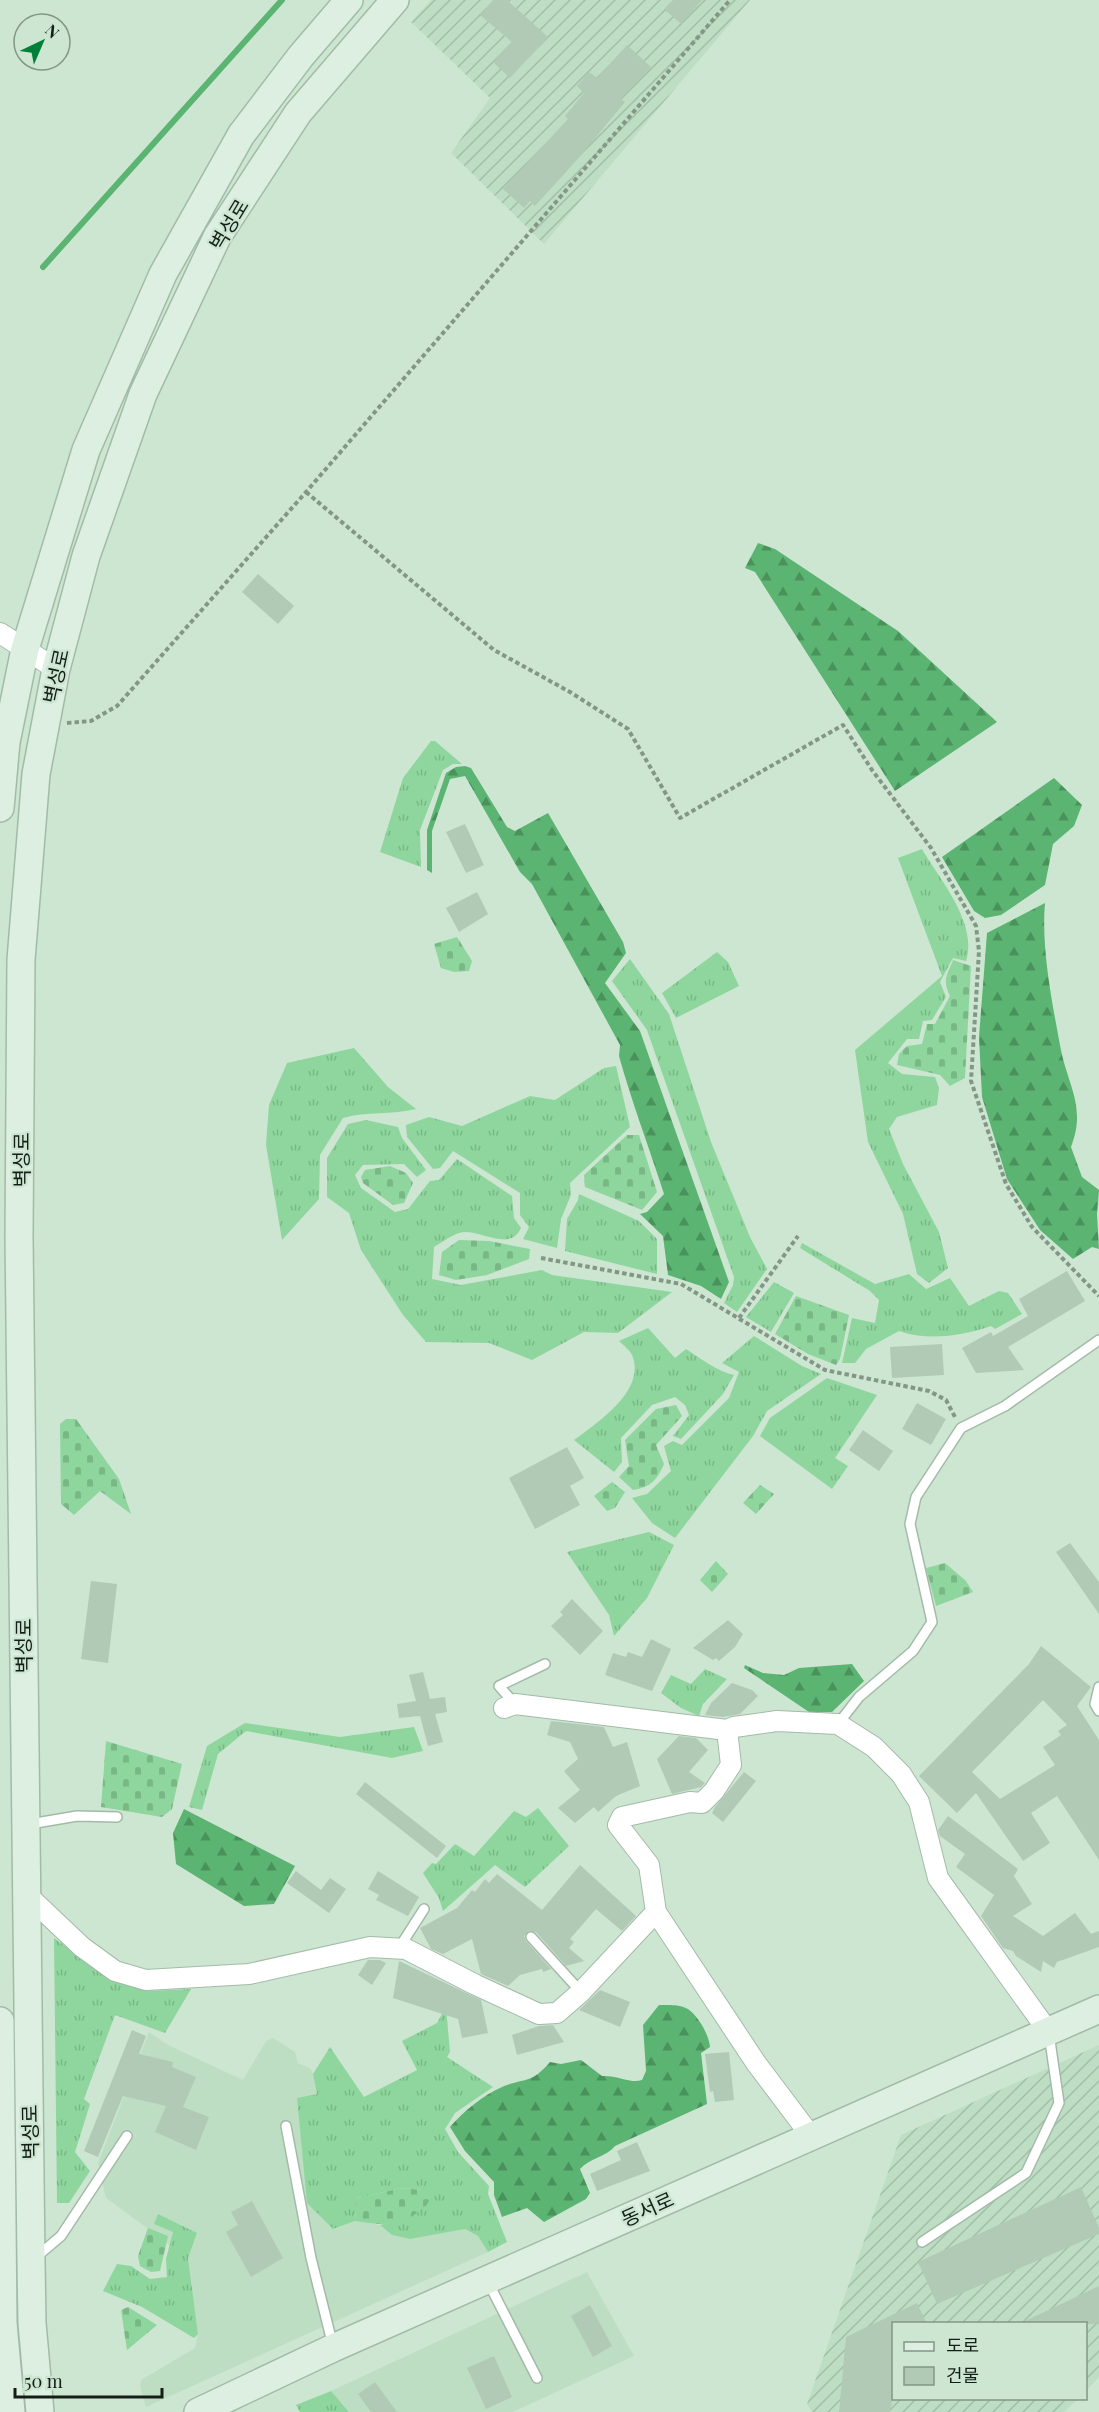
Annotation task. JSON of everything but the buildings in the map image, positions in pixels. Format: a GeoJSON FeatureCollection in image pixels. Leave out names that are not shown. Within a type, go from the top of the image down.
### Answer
{"type":"FeatureCollection","features":[{"type":"Feature","properties":{"kind":"main road","name":"벽성로"},"geometry":{"type":"LineString","coordinates":[[0,808],[6,742],[25,650],[86,450],[163,274],[241,135],[301,56],[349,0]]}},
{"type":"Feature","properties":{"kind":"main road","name":"벽성로"},"geometry":{"type":"LineString","coordinates":[[42,2411],[32,2323],[24,1825],[19,1237],[21,960],[36,774],[56,669],[86,556],[143,394],[217,237],[298,113],[395,0]]}},
{"type":"Feature","properties":{"kind":"main road","name":"동서로"},"geometry":{"type":"LineString","coordinates":[[198,2412],[333,2348],[1099,2009]]}},
{"type":"Feature","properties":{"kind":"main road","name":"벽성로"},"geometry":{"type":"LineString","coordinates":[[0,2021],[3,2323],[7,2404]]}},
{"type":"Feature","properties":{"kind":"street"},"geometry":{"type":"LineString","coordinates":[[0,633],[56,669]]}},
{"type":"Feature","properties":{"kind":"street"},"geometry":{"type":"LineString","coordinates":[[510,1706],[728,1730],[734,1726],[777,1721],[838,1724],[874,1747],[901,1774],[919,1802],[938,1878],[1048,2031]]}},
{"type":"Feature","properties":{"kind":"street"},"geometry":{"type":"LineString","coordinates":[[728,1730],[731,1765],[702,1803],[690,1802],[622,1817],[618,1825],[649,1865],[656,1912],[756,2063],[811,2136]]}},
{"type":"Feature","properties":{"kind":"street"},"geometry":{"type":"LineString","coordinates":[[25,1893],[82,1947],[115,1971],[146,1980],[249,1974],[370,1947],[399,1948],[406,1949],[539,2014],[557,2013],[581,1992],[656,1912]]}},
{"type":"Feature","properties":{"kind":"lane"},"geometry":{"type":"LineString","coordinates":[[838,1724],[859,1697],[913,1651],[932,1622],[910,1524],[916,1497],[961,1428],[1005,1406],[1099,1340]]}},
{"type":"Feature","properties":{"kind":"lane"},"geometry":{"type":"LineString","coordinates":[[510,1706],[499,1686],[545,1664]]}},
{"type":"Feature","properties":{"kind":"lane"},"geometry":{"type":"LineString","coordinates":[[1099,1687],[1095,1704],[1099,1711]]}},
{"type":"Feature","properties":{"kind":"lane"},"geometry":{"type":"LineString","coordinates":[[24,1825],[77,1816],[117,1817]]}},
{"type":"Feature","properties":{"kind":"lane"},"geometry":{"type":"LineString","coordinates":[[399,1948],[424,1908]]}},
{"type":"Feature","properties":{"kind":"lane"},"geometry":{"type":"LineString","coordinates":[[531,1937],[581,1992]]}},
{"type":"Feature","properties":{"kind":"lane"},"geometry":{"type":"LineString","coordinates":[[922,2242],[1026,2173],[1059,2103],[1048,2031]]}},
{"type":"Feature","properties":{"kind":"lane"},"geometry":{"type":"LineString","coordinates":[[286,2126],[311,2258],[333,2348]]}},
{"type":"Feature","properties":{"kind":"lane"},"geometry":{"type":"LineString","coordinates":[[31,2261],[61,2236],[127,2136]]}},
{"type":"Feature","properties":{"kind":"lane"},"geometry":{"type":"LineString","coordinates":[[487,2280],[537,2378]]}},
{"type":"Feature","properties":{"kind":"path"},"geometry":{"type":"LineString","coordinates":[[45,725],[91,721],[117,706],[306,492],[730,0]]}},
{"type":"Feature","properties":{"kind":"path"},"geometry":{"type":"LineString","coordinates":[[306,492],[494,651],[570,692],[628,729],[680,818],[843,725],[872,770],[931,848],[976,926],[979,951],[971,1081],[1006,1184],[1032,1227],[1099,1296]]}},
{"type":"Feature","properties":{"kind":"path"},"geometry":{"type":"LineString","coordinates":[[740,1318],[798,1236]]}},
{"type":"Feature","properties":{"kind":"path"},"geometry":{"type":"LineString","coordinates":[[541,1258],[681,1284],[825,1370],[929,1391],[946,1400],[961,1428]]}},
{"type":"Feature","properties":{"kind":"shaded area"},"geometry":{"type":"Polygon","coordinates":[[[431,0],[750,0],[544,244],[451,153],[490,98],[411,22],[431,0]]]}},
{"type":"Feature","properties":{"kind":"shaded area"},"geometry":{"type":"Polygon","coordinates":[[[149,2032],[168,2045],[243,2080],[266,2041],[273,2038],[295,2052],[298,2063],[310,2068],[317,2094],[297,2099],[333,2229],[355,2221],[380,2225],[392,2235],[410,2239],[465,2229],[478,2236],[488,2252],[146,2407],[140,2387],[141,2380],[195,2348],[198,2334],[188,2258],[106,2198],[98,2163],[149,2032]]]}},
{"type":"Feature","properties":{"kind":"shaded area"},"geometry":{"type":"Polygon","coordinates":[[[1099,2045],[1099,2377],[1087,2390],[1087,2322],[892,2322],[892,2400],[1077,2400],[1064,2412],[812,2412],[807,2404],[901,2135],[1099,2045]]]}},
{"type":"Feature","properties":{"kind":"shaded area"},"geometry":{"type":"Polygon","coordinates":[[[587,2272],[634,2356],[513,2412],[349,2412],[331,2391],[587,2272]]]}},
{"type":"Feature","properties":{"kind":"green space"},"geometry":{"type":"Polygon","coordinates":[[[758,543],[775,549],[898,631],[997,722],[895,791],[755,572],[745,568],[758,543]]]}},
{"type":"Feature","properties":{"kind":"green space"},"geometry":{"type":"Polygon","coordinates":[[[431,741],[435,741],[462,764],[453,764],[443,770],[420,830],[421,867],[380,852],[403,778],[431,741]]]}},
{"type":"Feature","properties":{"kind":"green space"},"geometry":{"type":"Polygon","coordinates":[[[456,767],[471,768],[507,827],[515,831],[548,813],[623,942],[626,953],[605,983],[640,1031],[729,1282],[721,1299],[701,1286],[668,1275],[663,1236],[640,1214],[647,1212],[664,1194],[624,1073],[619,1056],[620,1045],[532,884],[520,872],[465,776],[450,779],[432,831],[432,873],[427,870],[427,830],[446,773],[456,767]]]}},
{"type":"Feature","properties":{"kind":"green space"},"geometry":{"type":"Polygon","coordinates":[[[1054,778],[1082,805],[1074,826],[1053,844],[1045,885],[1001,915],[985,918],[974,911],[942,857],[1054,778]]]}},
{"type":"Feature","properties":{"kind":"green space"},"geometry":{"type":"Polygon","coordinates":[[[922,849],[955,902],[967,932],[968,947],[966,961],[953,958],[940,982],[946,997],[932,1020],[923,1021],[919,1039],[907,1039],[888,1063],[902,1074],[935,1077],[939,1088],[937,1105],[897,1117],[889,1129],[903,1164],[939,1232],[948,1268],[929,1283],[917,1274],[903,1214],[868,1142],[855,1050],[942,976],[898,858],[922,849]]]}},
{"type":"Feature","properties":{"kind":"green space"},"geometry":{"type":"Polygon","coordinates":[[[1045,903],[1046,956],[1051,993],[1063,1059],[1076,1107],[1077,1119],[1071,1147],[1082,1177],[1099,1190],[1097,1214],[1099,1249],[1092,1247],[1073,1259],[1040,1230],[1007,1179],[982,1097],[979,1037],[987,933],[1045,903]]]}},
{"type":"Feature","properties":{"kind":"green space"},"geometry":{"type":"Polygon","coordinates":[[[457,937],[472,961],[469,971],[454,972],[441,968],[434,944],[457,937]]]}},
{"type":"Feature","properties":{"kind":"green space"},"geometry":{"type":"Polygon","coordinates":[[[717,952],[728,962],[739,986],[676,1018],[662,993],[717,952]]]}},
{"type":"Feature","properties":{"kind":"green space"},"geometry":{"type":"Polygon","coordinates":[[[630,959],[669,1014],[711,1142],[750,1237],[767,1269],[737,1312],[724,1303],[733,1285],[734,1277],[647,1030],[612,981],[630,959]]]}},
{"type":"Feature","properties":{"kind":"green space"},"geometry":{"type":"Polygon","coordinates":[[[953,960],[971,966],[965,1078],[950,1086],[940,1075],[897,1065],[899,1054],[907,1046],[922,1044],[927,1024],[935,1024],[950,996],[946,982],[953,960]]]}},
{"type":"Feature","properties":{"kind":"green space"},"geometry":{"type":"Polygon","coordinates":[[[354,1048],[388,1087],[416,1109],[343,1118],[320,1155],[319,1199],[282,1240],[266,1145],[269,1105],[287,1063],[354,1048]]]}},
{"type":"Feature","properties":{"kind":"green space"},"geometry":{"type":"Polygon","coordinates":[[[616,1066],[630,1127],[570,1183],[571,1195],[561,1219],[557,1248],[523,1239],[529,1227],[520,1215],[520,1193],[453,1151],[440,1168],[433,1169],[407,1137],[406,1125],[429,1117],[462,1126],[530,1096],[555,1100],[604,1068],[616,1066]]]}},
{"type":"Feature","properties":{"kind":"green space"},"geometry":{"type":"Polygon","coordinates":[[[366,1120],[398,1127],[402,1138],[426,1170],[417,1177],[404,1164],[363,1165],[355,1175],[361,1188],[395,1212],[408,1209],[430,1181],[439,1180],[457,1159],[512,1196],[514,1218],[521,1228],[516,1235],[509,1239],[467,1232],[452,1236],[434,1247],[432,1279],[461,1285],[542,1270],[552,1275],[672,1292],[618,1333],[584,1332],[532,1360],[489,1343],[426,1342],[403,1315],[361,1250],[349,1213],[327,1197],[327,1158],[348,1124],[366,1120]]]}},
{"type":"Feature","properties":{"kind":"green space"},"geometry":{"type":"Polygon","coordinates":[[[627,1135],[639,1135],[657,1192],[642,1210],[585,1187],[584,1175],[627,1135]]]}},
{"type":"Feature","properties":{"kind":"green space"},"geometry":{"type":"Polygon","coordinates":[[[390,1166],[406,1173],[413,1183],[404,1203],[393,1205],[363,1183],[361,1177],[365,1170],[390,1166]]]}},
{"type":"Feature","properties":{"kind":"green space"},"geometry":{"type":"Polygon","coordinates":[[[579,1194],[639,1221],[657,1239],[657,1274],[565,1251],[567,1219],[579,1194]]]}},
{"type":"Feature","properties":{"kind":"green space"},"geometry":{"type":"Polygon","coordinates":[[[459,1240],[489,1241],[530,1249],[529,1259],[487,1275],[456,1280],[439,1275],[442,1252],[459,1240]]]}},
{"type":"Feature","properties":{"kind":"green space"},"geometry":{"type":"Polygon","coordinates":[[[802,1243],[875,1284],[909,1274],[926,1289],[950,1278],[969,1306],[999,1291],[1008,1293],[1022,1314],[995,1329],[991,1326],[957,1335],[921,1336],[899,1331],[866,1349],[855,1363],[842,1363],[852,1318],[875,1323],[879,1300],[870,1291],[800,1248],[802,1243]]]}},
{"type":"Feature","properties":{"kind":"green space"},"geometry":{"type":"Polygon","coordinates":[[[774,1282],[794,1293],[771,1332],[746,1317],[774,1282]]]}},
{"type":"Feature","properties":{"kind":"green space"},"geometry":{"type":"Polygon","coordinates":[[[796,1296],[849,1315],[840,1359],[836,1365],[808,1354],[775,1334],[796,1296]]]}},
{"type":"Feature","properties":{"kind":"green space"},"geometry":{"type":"Polygon","coordinates":[[[648,1328],[675,1358],[686,1349],[715,1368],[734,1375],[723,1394],[681,1439],[673,1436],[689,1415],[685,1405],[675,1397],[652,1405],[621,1438],[622,1462],[614,1472],[574,1440],[606,1415],[626,1393],[635,1368],[631,1353],[619,1341],[648,1328]]]}},
{"type":"Feature","properties":{"kind":"green space"},"geometry":{"type":"Polygon","coordinates":[[[754,1336],[802,1366],[821,1374],[767,1411],[753,1436],[675,1538],[652,1523],[632,1498],[647,1494],[671,1471],[664,1446],[673,1441],[682,1445],[729,1398],[739,1372],[722,1363],[754,1336]]]}},
{"type":"Feature","properties":{"kind":"green space"},"geometry":{"type":"Polygon","coordinates":[[[827,1378],[877,1395],[835,1458],[848,1466],[832,1489],[760,1436],[770,1418],[827,1378]]]}},
{"type":"Feature","properties":{"kind":"green space"},"geometry":{"type":"Polygon","coordinates":[[[676,1405],[682,1416],[656,1445],[664,1464],[661,1470],[649,1485],[633,1490],[619,1477],[629,1466],[625,1440],[656,1409],[676,1405]]]}},
{"type":"Feature","properties":{"kind":"green space"},"geometry":{"type":"Polygon","coordinates":[[[66,1419],[76,1419],[119,1479],[131,1514],[100,1491],[74,1515],[61,1504],[60,1424],[66,1419]]]}},
{"type":"Feature","properties":{"kind":"green space"},"geometry":{"type":"Polygon","coordinates":[[[612,1482],[625,1492],[615,1508],[607,1511],[594,1496],[612,1482]]]}},
{"type":"Feature","properties":{"kind":"green space"},"geometry":{"type":"Polygon","coordinates":[[[760,1485],[774,1494],[756,1514],[743,1503],[760,1485]]]}},
{"type":"Feature","properties":{"kind":"green space"},"geometry":{"type":"Polygon","coordinates":[[[649,1532],[674,1545],[647,1598],[614,1636],[609,1615],[567,1552],[649,1532]]]}},
{"type":"Feature","properties":{"kind":"green space"},"geometry":{"type":"Polygon","coordinates":[[[716,1561],[728,1574],[712,1592],[700,1580],[716,1561]]]}},
{"type":"Feature","properties":{"kind":"green space"},"geometry":{"type":"Polygon","coordinates":[[[945,1563],[966,1581],[973,1592],[936,1606],[926,1568],[945,1563]]]}},
{"type":"Feature","properties":{"kind":"green space"},"geometry":{"type":"Polygon","coordinates":[[[852,1664],[864,1681],[832,1712],[809,1712],[744,1668],[745,1665],[763,1673],[784,1675],[799,1668],[852,1664]]]}},
{"type":"Feature","properties":{"kind":"green space"},"geometry":{"type":"Polygon","coordinates":[[[705,1669],[727,1679],[703,1704],[699,1716],[681,1708],[661,1693],[671,1675],[691,1684],[705,1669]]]}},
{"type":"Feature","properties":{"kind":"green space"},"geometry":{"type":"Polygon","coordinates":[[[245,1723],[340,1737],[414,1727],[423,1751],[392,1758],[246,1731],[218,1754],[202,1810],[189,1807],[207,1746],[245,1723]]]}},
{"type":"Feature","properties":{"kind":"green space"},"geometry":{"type":"Polygon","coordinates":[[[106,1741],[182,1764],[172,1809],[162,1817],[101,1807],[106,1741]]]}},
{"type":"Feature","properties":{"kind":"green space"},"geometry":{"type":"Polygon","coordinates":[[[538,1808],[569,1846],[525,1887],[495,1865],[443,1911],[439,1898],[423,1873],[432,1863],[436,1864],[455,1844],[474,1856],[514,1811],[526,1817],[538,1808]]]}},
{"type":"Feature","properties":{"kind":"green space"},"geometry":{"type":"Polygon","coordinates":[[[184,1809],[295,1866],[274,1904],[244,1906],[176,1864],[173,1833],[184,1809]]]}},
{"type":"Feature","properties":{"kind":"green space"},"geometry":{"type":"Polygon","coordinates":[[[54,1938],[114,1981],[148,1991],[191,1989],[165,2033],[115,2015],[84,2099],[90,2104],[75,2152],[90,2171],[69,2203],[57,2203],[54,1938]]]}},
{"type":"Feature","properties":{"kind":"green space"},"geometry":{"type":"Polygon","coordinates":[[[659,2005],[685,2007],[700,2021],[706,2032],[710,2047],[701,2053],[707,2104],[615,2146],[584,2165],[580,2169],[590,2193],[586,2199],[544,2222],[527,2208],[502,2217],[494,2195],[494,2182],[465,2151],[450,2127],[481,2099],[502,2087],[532,2077],[550,2062],[561,2064],[581,2060],[602,2076],[633,2081],[642,2080],[646,2071],[643,2025],[659,2005]]]}},
{"type":"Feature","properties":{"kind":"green space"},"geometry":{"type":"Polygon","coordinates":[[[446,2007],[450,2052],[447,2057],[493,2087],[455,2113],[445,2129],[458,2152],[489,2186],[488,2194],[507,2242],[488,2252],[478,2236],[465,2229],[410,2239],[392,2235],[380,2225],[404,2219],[414,2213],[420,2200],[422,2190],[402,2188],[357,2198],[355,2221],[333,2229],[307,2203],[297,2098],[317,2094],[313,2074],[330,2047],[364,2097],[417,2070],[402,2041],[437,2023],[446,2007]]]}},
{"type":"Feature","properties":{"kind":"green space"},"geometry":{"type":"Polygon","coordinates":[[[402,2188],[422,2190],[430,2199],[426,2206],[404,2220],[376,2224],[355,2221],[357,2198],[402,2188]]]}},
{"type":"Feature","properties":{"kind":"green space"},"geometry":{"type":"Polygon","coordinates":[[[158,2214],[197,2233],[188,2258],[198,2334],[194,2338],[142,2307],[103,2291],[117,2264],[131,2266],[150,2279],[167,2277],[166,2259],[173,2232],[154,2224],[158,2214]]]}},
{"type":"Feature","properties":{"kind":"green space"},"geometry":{"type":"Polygon","coordinates":[[[148,2228],[168,2236],[160,2271],[151,2272],[140,2266],[138,2256],[148,2228]]]}},
{"type":"Feature","properties":{"kind":"green space"},"geometry":{"type":"Polygon","coordinates":[[[128,2307],[157,2325],[127,2350],[121,2310],[128,2307]]]}},
{"type":"Feature","properties":{"kind":"green space"},"geometry":{"type":"Polygon","coordinates":[[[331,2391],[349,2412],[300,2412],[296,2405],[331,2391]]]}},
{"type":"Feature","properties":{"kind":"waterway"},"geometry":{"type":"LineString","coordinates":[[43,267],[282,0]]}}]}
